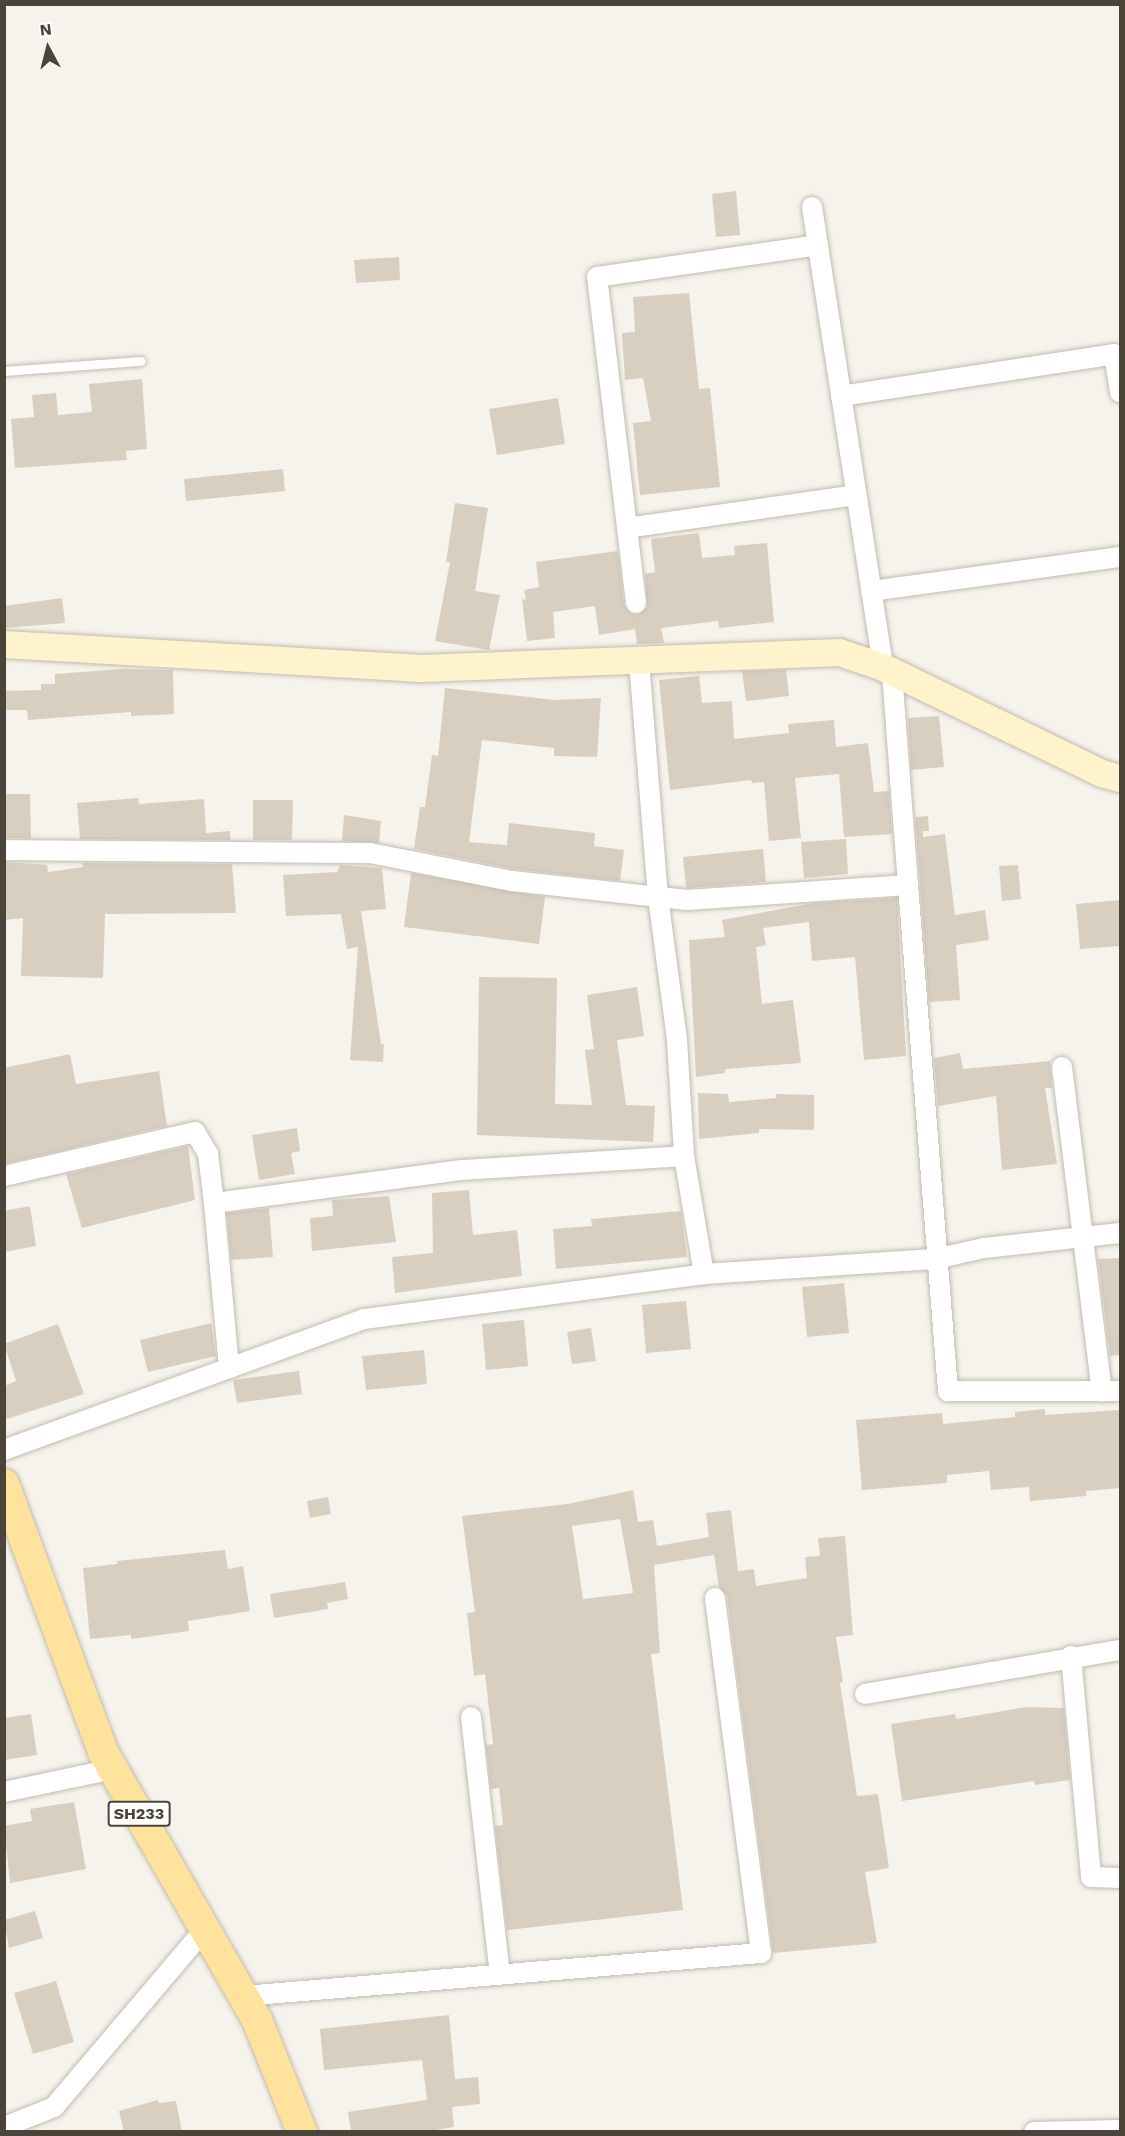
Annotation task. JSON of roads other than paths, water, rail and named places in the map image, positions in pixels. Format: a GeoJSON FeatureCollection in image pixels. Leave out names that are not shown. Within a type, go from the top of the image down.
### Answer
{"type":"FeatureCollection","features":[{"type":"Feature","properties":{"kind":"main road","name":"SH233"},"geometry":{"type":"LineString","coordinates":[[4,1484],[104,1752],[258,2022],[302,2132]]}},
{"type":"Feature","properties":{"kind":"street"},"geometry":{"type":"LineString","coordinates":[[812,207],[871,591],[887,669],[908,885],[935,1259],[948,1391],[1111,1391],[1062,1067]]}},
{"type":"Feature","properties":{"kind":"street"},"geometry":{"type":"LineString","coordinates":[[636,603],[597,278],[818,245]]}},
{"type":"Feature","properties":{"kind":"street"},"geometry":{"type":"LineString","coordinates":[[841,396],[1114,354],[1120,393]]}},
{"type":"Feature","properties":{"kind":"street"},"geometry":{"type":"LineString","coordinates":[[627,528],[856,495]]}},
{"type":"Feature","properties":{"kind":"street"},"geometry":{"type":"LineString","coordinates":[[871,591],[1120,557]]}},
{"type":"Feature","properties":{"kind":"street"},"geometry":{"type":"LineString","coordinates":[[4,644],[421,668],[639,661],[799,651],[839,652],[887,669],[1101,773],[1120,778]]}},
{"type":"Feature","properties":{"kind":"street"},"geometry":{"type":"LineString","coordinates":[[639,661],[658,897],[677,1040],[684,1156],[704,1274]]}},
{"type":"Feature","properties":{"kind":"street"},"geometry":{"type":"LineString","coordinates":[[4,850],[370,853],[512,881],[687,900],[908,885]]}},
{"type":"Feature","properties":{"kind":"street"},"geometry":{"type":"LineString","coordinates":[[4,1176],[195,1132],[208,1154],[229,1368]]}},
{"type":"Feature","properties":{"kind":"street"},"geometry":{"type":"LineString","coordinates":[[214,1203],[462,1170],[684,1156]]}},
{"type":"Feature","properties":{"kind":"street"},"geometry":{"type":"LineString","coordinates":[[4,1450],[364,1319],[704,1274],[935,1259],[984,1248],[1120,1233]]}},
{"type":"Feature","properties":{"kind":"street"},"geometry":{"type":"LineString","coordinates":[[243,1996],[761,1953],[715,1598]]}},
{"type":"Feature","properties":{"kind":"street"},"geometry":{"type":"LineString","coordinates":[[865,1694],[1071,1656],[1120,1650]]}},
{"type":"Feature","properties":{"kind":"street"},"geometry":{"type":"LineString","coordinates":[[1071,1656],[1090,1877],[1120,1878]]}},
{"type":"Feature","properties":{"kind":"street"},"geometry":{"type":"LineString","coordinates":[[471,1717],[500,1974]]}},
{"type":"Feature","properties":{"kind":"street"},"geometry":{"type":"LineString","coordinates":[[4,1792],[113,1769]]}},
{"type":"Feature","properties":{"kind":"street"},"geometry":{"type":"LineString","coordinates":[[4,2127],[54,2107],[205,1929]]}},
{"type":"Feature","properties":{"kind":"street"},"geometry":{"type":"LineString","coordinates":[[1034,2132],[1120,2130]]}},
{"type":"Feature","properties":{"kind":"lane"},"geometry":{"type":"LineString","coordinates":[[4,371],[141,361]]}}]}
